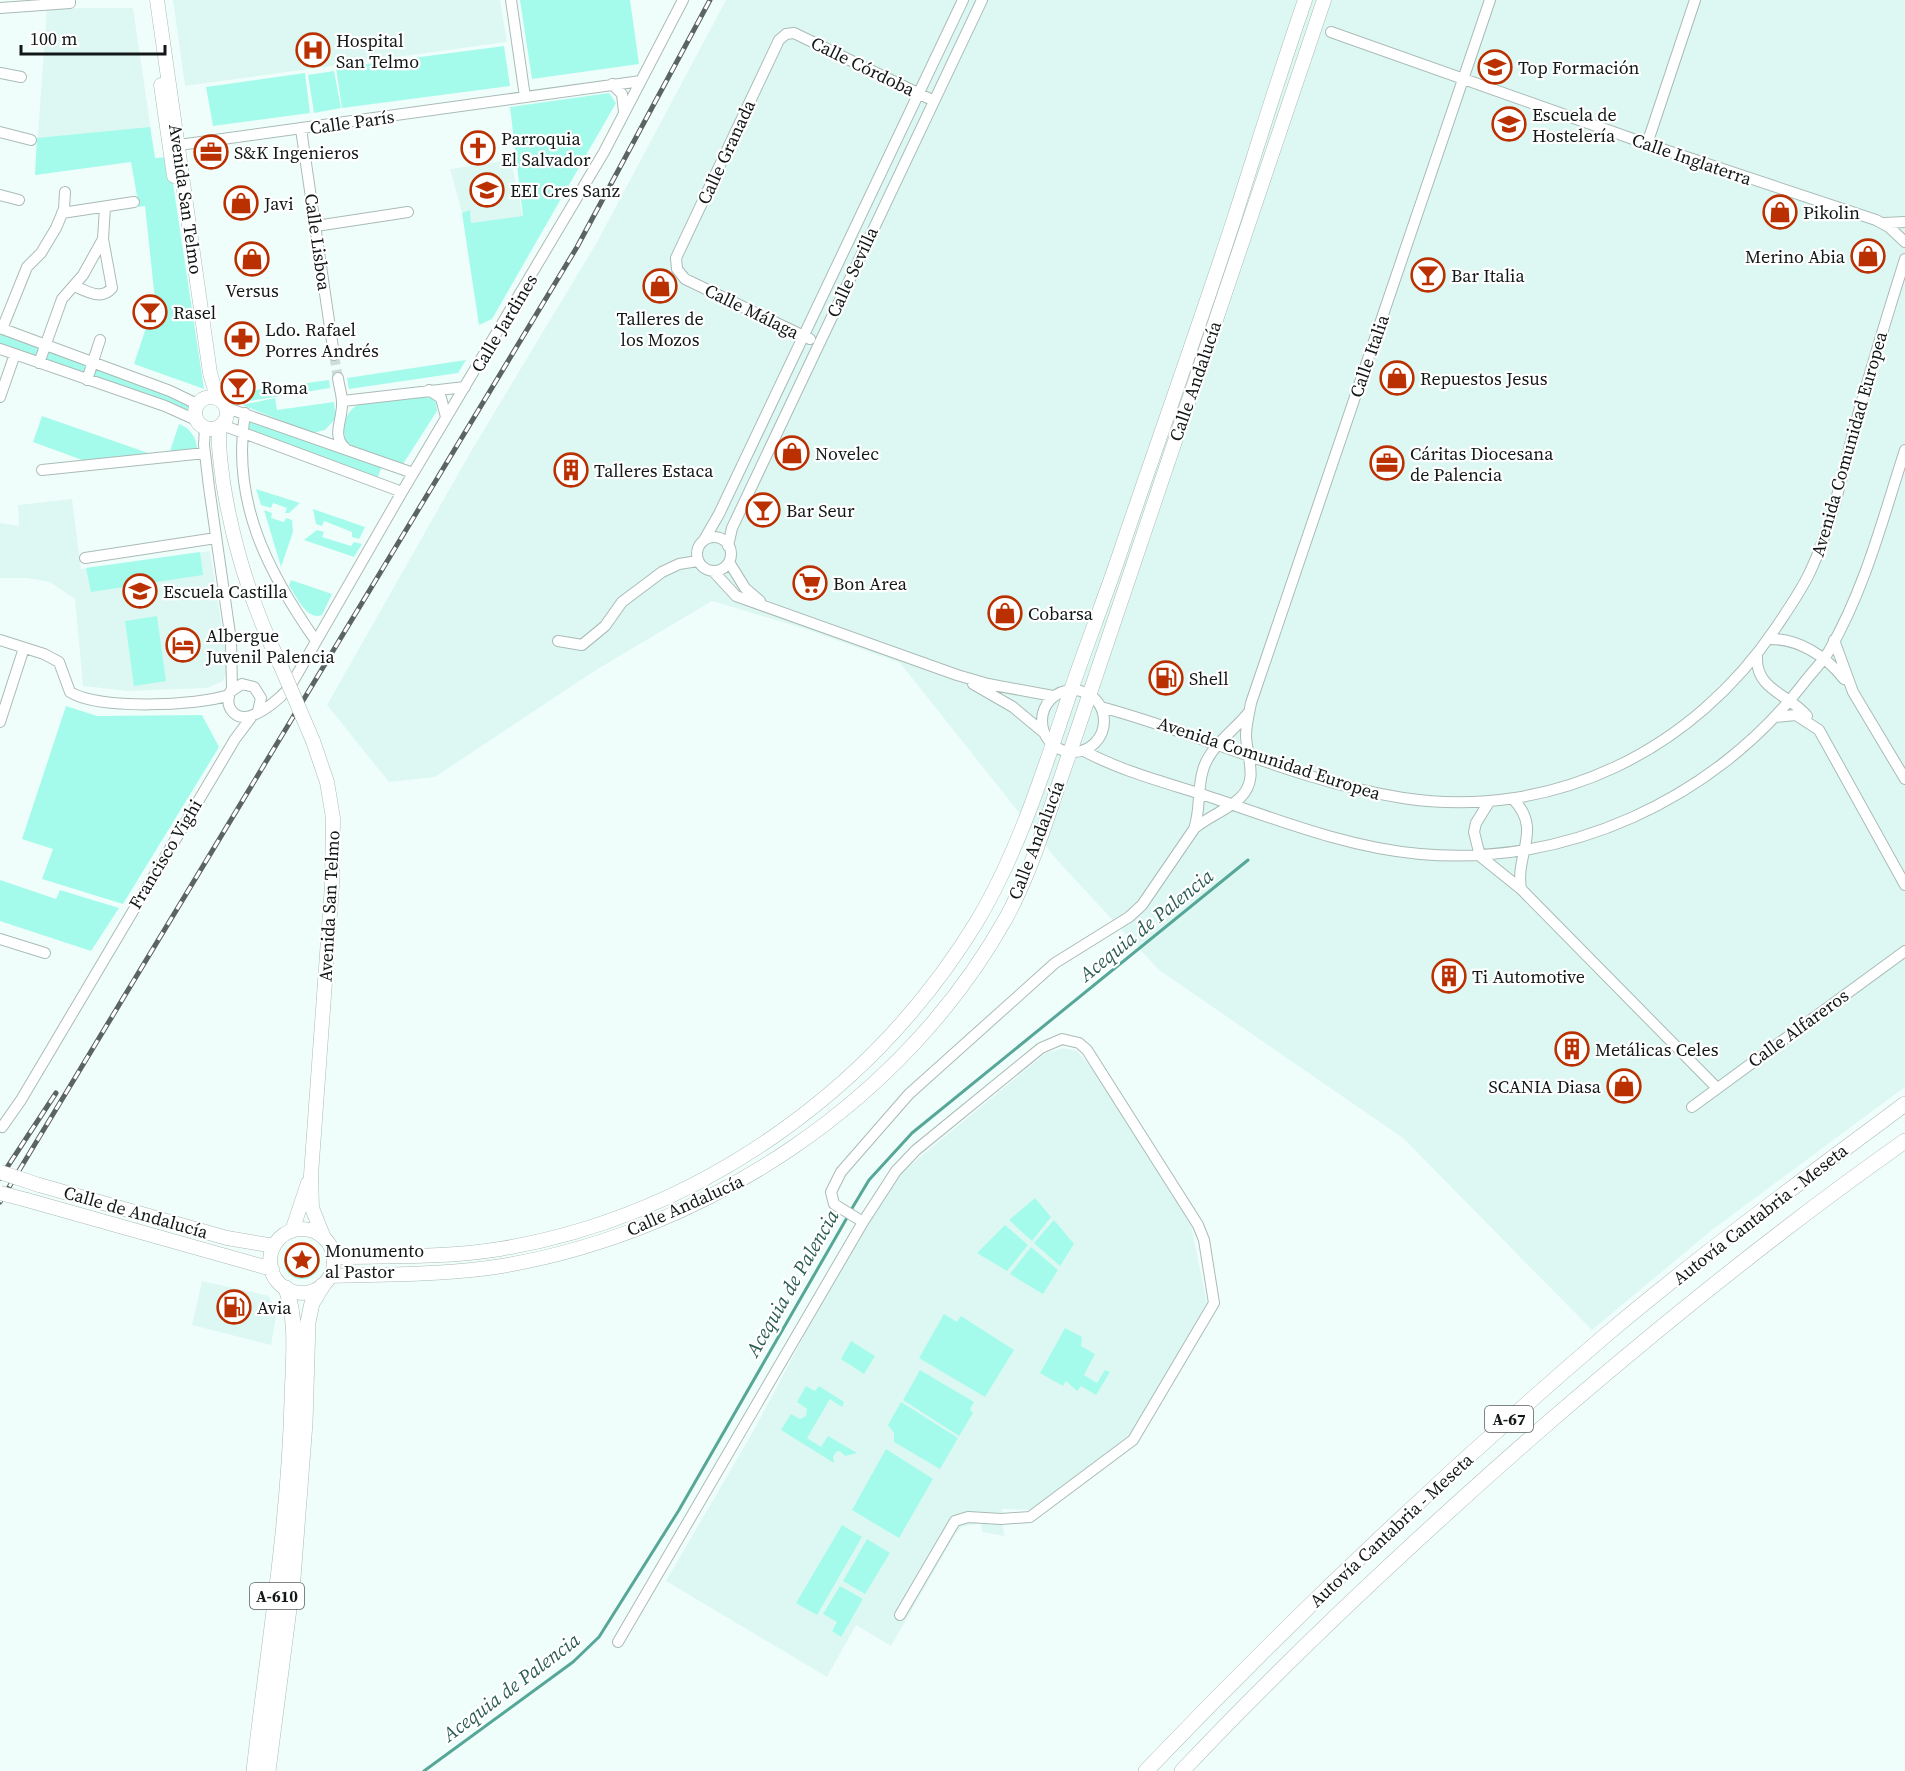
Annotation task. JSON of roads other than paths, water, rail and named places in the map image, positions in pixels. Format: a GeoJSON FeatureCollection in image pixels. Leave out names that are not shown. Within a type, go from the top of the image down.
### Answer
{"type":"FeatureCollection","features":[{"type":"Feature","properties":{"kind":"highway","name":"Autovía Cantabria - Meseta"},"geometry":{"type":"LineString","coordinates":[[1146,1771],[1253,1660],[1401,1518],[1609,1332],[1905,1104]]}},
{"type":"Feature","properties":{"kind":"highway","name":"Autovía Cantabria - Meseta"},"geometry":{"type":"LineString","coordinates":[[1182,1771],[1332,1620],[1468,1493],[1628,1355],[1725,1276],[1829,1195],[1905,1141]]}},
{"type":"Feature","properties":{"kind":"highway","name":"A-610"},"geometry":{"type":"LineString","coordinates":[[268,1771],[293,1578],[305,1423],[308,1323],[312,1303],[327,1280]]}},
{"type":"Feature","properties":{"kind":"highway","name":"A-610"},"geometry":{"type":"LineString","coordinates":[[254,1771],[279,1582],[288,1492],[294,1346],[293,1311],[286,1288]]}},
{"type":"Feature","properties":{"kind":"highway"},"geometry":{"type":"LineString","coordinates":[[282,1380],[286,1360],[294,1346]]}},
{"type":"Feature","properties":{"kind":"main road"},"geometry":{"type":"LineString","coordinates":[[149,0],[207,387],[212,401],[227,418],[212,428],[195,412],[212,401]]}},
{"type":"Feature","properties":{"kind":"main road","name":"Avenida San Telmo"},"geometry":{"type":"LineString","coordinates":[[157,0],[179,145],[212,401]]}},
{"type":"Feature","properties":{"kind":"main road","name":"Calle Andalucía"},"geometry":{"type":"LineString","coordinates":[[334,1257],[443,1255],[501,1249],[583,1229],[654,1206],[726,1167],[790,1126],[858,1068],[906,1018],[933,985],[976,921],[1005,866],[1037,793],[1234,218],[1305,0]]}},
{"type":"Feature","properties":{"kind":"main road","name":"Calle Andalucía"},"geometry":{"type":"LineString","coordinates":[[327,1280],[502,1266],[649,1224],[722,1192],[768,1166],[862,1094],[926,1029],[973,969],[1006,917],[1077,751],[1090,694],[1324,0]]}},
{"type":"Feature","properties":{"kind":"main road"},"geometry":{"type":"LineString","coordinates":[[157,60],[162,70],[171,135],[179,145],[174,154],[175,184]]}},
{"type":"Feature","properties":{"kind":"main road","name":"Avenida San Telmo"},"geometry":{"type":"LineString","coordinates":[[212,428],[240,566],[261,626],[313,741],[327,783],[333,818],[332,885],[311,1175],[312,1208],[324,1238]]}},
{"type":"Feature","properties":{"kind":"main road","name":"Calle de Andalucía"},"geometry":{"type":"LineString","coordinates":[[0,1172],[227,1238],[274,1246]]}},
{"type":"Feature","properties":{"kind":"main road","name":"Avenida San Telmo"},"geometry":{"type":"LineString","coordinates":[[292,1231],[311,1175]]}},
{"type":"Feature","properties":{"kind":"main road","name":"Calle de Andalucía"},"geometry":{"type":"LineString","coordinates":[[0,1193],[272,1269]]}},
{"type":"Feature","properties":{"kind":"main road"},"geometry":{"type":"LineString","coordinates":[[309,1230],[324,1238],[334,1257],[327,1280],[305,1292],[286,1288],[277,1281],[272,1269],[274,1246],[292,1231],[309,1230]]}},
{"type":"Feature","properties":{"kind":"street"},"geometry":{"type":"LineString","coordinates":[[0,8],[70,3],[70,0]]}},
{"type":"Feature","properties":{"kind":"street"},"geometry":{"type":"LineString","coordinates":[[511,0],[525,97]]}},
{"type":"Feature","properties":{"kind":"street","name":"Calle Jardines"},"geometry":{"type":"LineString","coordinates":[[283,696],[446,417],[540,263],[642,81],[683,0]]}},
{"type":"Feature","properties":{"kind":"street","name":"Calle Sevilla"},"geometry":{"type":"LineString","coordinates":[[704,540],[719,514],[963,0]]}},
{"type":"Feature","properties":{"kind":"street","name":"Calle Sevilla"},"geometry":{"type":"LineString","coordinates":[[728,546],[732,528],[818,343],[932,100],[982,0]]}},
{"type":"Feature","properties":{"kind":"street","name":"Calle Italia"},"geometry":{"type":"LineString","coordinates":[[1251,755],[1246,738],[1249,712],[1264,659],[1490,0]]}},
{"type":"Feature","properties":{"kind":"street"},"geometry":{"type":"LineString","coordinates":[[1647,144],[1695,0]]}},
{"type":"Feature","properties":{"kind":"street","name":"Calle Inglaterra"},"geometry":{"type":"LineString","coordinates":[[1331,32],[1647,144],[1883,223]]}},
{"type":"Feature","properties":{"kind":"street","name":"Calle Córdoba"},"geometry":{"type":"LineString","coordinates":[[794,33],[932,100]]}},
{"type":"Feature","properties":{"kind":"street","name":"Calle Granada"},"geometry":{"type":"LineString","coordinates":[[685,279],[677,269],[676,258],[779,40],[786,34],[794,33]]}},
{"type":"Feature","properties":{"kind":"street"},"geometry":{"type":"LineString","coordinates":[[0,73],[21,77]]}},
{"type":"Feature","properties":{"kind":"street","name":"Calle París"},"geometry":{"type":"LineString","coordinates":[[179,145],[642,81]]}},
{"type":"Feature","properties":{"kind":"street"},"geometry":{"type":"LineString","coordinates":[[612,84],[622,94],[623,115]]}},
{"type":"Feature","properties":{"kind":"street","name":"Calle Lisboa"},"geometry":{"type":"LineString","coordinates":[[301,129],[334,355]]}},
{"type":"Feature","properties":{"kind":"street"},"geometry":{"type":"LineString","coordinates":[[0,132],[31,140]]}},
{"type":"Feature","properties":{"kind":"street"},"geometry":{"type":"LineString","coordinates":[[65,192],[62,213],[41,253],[27,267],[18,284],[1,329],[170,391],[212,401],[413,473]]}},
{"type":"Feature","properties":{"kind":"street"},"geometry":{"type":"LineString","coordinates":[[0,195],[19,200]]}},
{"type":"Feature","properties":{"kind":"street"},"geometry":{"type":"LineString","coordinates":[[62,213],[134,202]]}},
{"type":"Feature","properties":{"kind":"street"},"geometry":{"type":"LineString","coordinates":[[74,286],[100,296],[107,294],[111,288],[103,239],[105,207]]}},
{"type":"Feature","properties":{"kind":"street"},"geometry":{"type":"LineString","coordinates":[[316,226],[408,212]]}},
{"type":"Feature","properties":{"kind":"street"},"geometry":{"type":"LineString","coordinates":[[1883,223],[1905,222]]}},
{"type":"Feature","properties":{"kind":"street"},"geometry":{"type":"LineString","coordinates":[[1883,223],[1905,242]]}},
{"type":"Feature","properties":{"kind":"street"},"geometry":{"type":"LineString","coordinates":[[39,363],[62,299],[83,275],[103,239]]}},
{"type":"Feature","properties":{"kind":"street","name":"Avenida Comunidad Europea"},"geometry":{"type":"LineString","coordinates":[[1101,707],[1370,792],[1446,803],[1513,799],[1573,783],[1649,752],[1715,701],[1757,656],[1812,570],[1832,512],[1879,339],[1905,259]]}},
{"type":"Feature","properties":{"kind":"street","name":"Calle Málaga"},"geometry":{"type":"LineString","coordinates":[[685,279],[818,343]]}},
{"type":"Feature","properties":{"kind":"street"},"geometry":{"type":"LineString","coordinates":[[87,380],[100,340]]}},
{"type":"Feature","properties":{"kind":"street"},"geometry":{"type":"LineString","coordinates":[[0,349],[212,428],[242,434],[402,492]]}},
{"type":"Feature","properties":{"kind":"street"},"geometry":{"type":"LineString","coordinates":[[0,397],[15,354]]}},
{"type":"Feature","properties":{"kind":"street"},"geometry":{"type":"LineString","coordinates":[[338,378],[343,401],[339,442],[345,448]]}},
{"type":"Feature","properties":{"kind":"street"},"geometry":{"type":"LineString","coordinates":[[343,401],[465,387]]}},
{"type":"Feature","properties":{"kind":"street"},"geometry":{"type":"LineString","coordinates":[[429,390],[441,398],[446,417]]}},
{"type":"Feature","properties":{"kind":"street"},"geometry":{"type":"LineString","coordinates":[[245,413],[242,434],[244,492],[264,555],[291,608],[316,641]]}},
{"type":"Feature","properties":{"kind":"street"},"geometry":{"type":"LineString","coordinates":[[318,439],[339,424]]}},
{"type":"Feature","properties":{"kind":"street"},"geometry":{"type":"LineString","coordinates":[[212,428],[205,453],[231,641],[231,692],[233,712],[238,723],[235,739]]}},
{"type":"Feature","properties":{"kind":"street"},"geometry":{"type":"LineString","coordinates":[[957,675],[1013,707],[1043,732],[1053,745],[1077,751],[1318,833],[1378,848],[1417,854],[1480,856],[1524,852],[1601,832],[1676,796],[1739,751],[1775,717],[1823,658],[1861,585],[1905,450]]}},
{"type":"Feature","properties":{"kind":"street"},"geometry":{"type":"LineString","coordinates":[[42,470],[205,453]]}},
{"type":"Feature","properties":{"kind":"street"},"geometry":{"type":"LineString","coordinates":[[376,482],[383,463]]}},
{"type":"Feature","properties":{"kind":"street"},"geometry":{"type":"LineString","coordinates":[[85,558],[216,538]]}},
{"type":"Feature","properties":{"kind":"street"},"geometry":{"type":"LineString","coordinates":[[729,562],[721,570],[706,569],[698,561],[697,550],[704,540],[720,538],[728,546],[729,562],[746,588],[767,607]]}},
{"type":"Feature","properties":{"kind":"street"},"geometry":{"type":"LineString","coordinates":[[558,641],[582,645],[605,626],[622,602],[662,572],[679,564],[698,561]]}},
{"type":"Feature","properties":{"kind":"street"},"geometry":{"type":"LineString","coordinates":[[713,571],[736,596],[957,675],[988,684],[1053,696],[1072,689],[1090,694],[1101,707],[1104,717],[1103,730],[1096,743],[1077,751]]}},
{"type":"Feature","properties":{"kind":"street"},"geometry":{"type":"LineString","coordinates":[[1768,639],[1785,639],[1823,658],[1836,669],[1853,692],[1905,779]]}},
{"type":"Feature","properties":{"kind":"street"},"geometry":{"type":"LineString","coordinates":[[0,640],[59,662],[65,684],[76,696],[110,703],[206,702],[242,717],[255,713],[283,696]]}},
{"type":"Feature","properties":{"kind":"street"},"geometry":{"type":"LineString","coordinates":[[1834,640],[1853,692]]}},
{"type":"Feature","properties":{"kind":"street"},"geometry":{"type":"LineString","coordinates":[[0,722],[24,648]]}},
{"type":"Feature","properties":{"kind":"street"},"geometry":{"type":"LineString","coordinates":[[1757,656],[1756,669],[1761,678],[1804,713],[1819,730],[1905,885]]}},
{"type":"Feature","properties":{"kind":"street"},"geometry":{"type":"LineString","coordinates":[[206,702],[247,684],[259,692],[283,696]]}},
{"type":"Feature","properties":{"kind":"street"},"geometry":{"type":"LineString","coordinates":[[255,713],[261,701],[259,692]]}},
{"type":"Feature","properties":{"kind":"street"},"geometry":{"type":"LineString","coordinates":[[1043,732],[1042,714],[1053,696]]}},
{"type":"Feature","properties":{"kind":"street","name":"Calle Italia"},"geometry":{"type":"LineString","coordinates":[[1220,744],[1249,712]]}},
{"type":"Feature","properties":{"kind":"street","name":"Francisco Vighi"},"geometry":{"type":"LineString","coordinates":[[0,1126],[2,1127],[21,1100],[235,739],[255,713]]}},
{"type":"Feature","properties":{"kind":"street"},"geometry":{"type":"LineString","coordinates":[[1775,717],[1796,715],[1819,730]]}},
{"type":"Feature","properties":{"kind":"street"},"geometry":{"type":"LineString","coordinates":[[859,1220],[834,1204],[831,1192],[841,1172],[909,1094],[1055,963],[1129,917],[1142,905],[1194,829],[1199,816],[1202,771],[1206,761],[1220,744]]}},
{"type":"Feature","properties":{"kind":"street"},"geometry":{"type":"LineString","coordinates":[[1194,829],[1211,815],[1233,804],[1248,789],[1251,755]]}},
{"type":"Feature","properties":{"kind":"street"},"geometry":{"type":"LineString","coordinates":[[1513,799],[1527,819],[1528,836],[1518,873],[1521,889]]}},
{"type":"Feature","properties":{"kind":"street"},"geometry":{"type":"LineString","coordinates":[[1489,802],[1476,823],[1474,832],[1480,856],[1521,889],[1717,1088]]}},
{"type":"Feature","properties":{"kind":"street"},"geometry":{"type":"LineString","coordinates":[[0,939],[45,953]]}},
{"type":"Feature","properties":{"kind":"street","name":"Calle Alfareros"},"geometry":{"type":"LineString","coordinates":[[1692,1107],[1905,951]]}},
{"type":"Feature","properties":{"kind":"street"},"geometry":{"type":"LineString","coordinates":[[618,1642],[859,1220],[896,1171],[916,1150],[1041,1048],[1062,1039],[1079,1043],[1087,1050],[1198,1225],[1204,1240],[1214,1303],[1133,1440],[1030,1517],[1001,1520],[968,1516],[955,1521],[900,1615]]}},
{"type":"Feature","properties":{"kind":"waterway","name":"Acequia de Palencia"},"geometry":{"type":"LineString","coordinates":[[851,1210],[869,1180],[912,1133],[1248,860]]}},
{"type":"Feature","properties":{"kind":"waterway","name":"Acequia de Palencia"},"geometry":{"type":"LineString","coordinates":[[424,1771],[573,1662],[599,1637],[679,1510],[848,1216]]}},
{"type":"Feature","properties":{"kind":"tunnel"},"geometry":{"type":"LineString","coordinates":[[334,355],[338,378]]}},
{"type":"Feature","properties":{"kind":"railway"},"geometry":{"type":"LineString","coordinates":[[0,1202],[577,247],[710,0]]}},
{"type":"Feature","properties":{"kind":"railway"},"geometry":{"type":"LineString","coordinates":[[0,1178],[56,1093]]}},
{"type":"Feature","properties":{"kind":"place","name":"Hospital San Telmo"},"geometry":{"type":"Point","coordinates":[313,50]}},
{"type":"Feature","properties":{"kind":"place","name":"Top Formación"},"geometry":{"type":"Point","coordinates":[1495,67]}},
{"type":"Feature","properties":{"kind":"place","name":"Escuela de Hostelería"},"geometry":{"type":"Point","coordinates":[1509,124]}},
{"type":"Feature","properties":{"kind":"place","name":"Parroquia El Salvador"},"geometry":{"type":"Point","coordinates":[478,148]}},
{"type":"Feature","properties":{"kind":"place","name":"S&K Ingenieros"},"geometry":{"type":"Point","coordinates":[211,152]}},
{"type":"Feature","properties":{"kind":"place","name":"EEI Cres Sanz"},"geometry":{"type":"Point","coordinates":[487,190]}},
{"type":"Feature","properties":{"kind":"place","name":"Javi"},"geometry":{"type":"Point","coordinates":[241,203]}},
{"type":"Feature","properties":{"kind":"place","name":"Pikolin"},"geometry":{"type":"Point","coordinates":[1780,212]}},
{"type":"Feature","properties":{"kind":"place","name":"Merino Abia"},"geometry":{"type":"Point","coordinates":[1868,256]}},
{"type":"Feature","properties":{"kind":"place","name":"Versus"},"geometry":{"type":"Point","coordinates":[252,259]}},
{"type":"Feature","properties":{"kind":"place","name":"Bar Italia"},"geometry":{"type":"Point","coordinates":[1428,275]}},
{"type":"Feature","properties":{"kind":"place","name":"Talleres de los Mozos"},"geometry":{"type":"Point","coordinates":[660,286]}},
{"type":"Feature","properties":{"kind":"place","name":"Rasel"},"geometry":{"type":"Point","coordinates":[150,312]}},
{"type":"Feature","properties":{"kind":"place","name":"Ldo. Rafael Porres Andrés"},"geometry":{"type":"Point","coordinates":[242,339]}},
{"type":"Feature","properties":{"kind":"place","name":"Repuestos Jesus"},"geometry":{"type":"Point","coordinates":[1397,378]}},
{"type":"Feature","properties":{"kind":"place","name":"Roma"},"geometry":{"type":"Point","coordinates":[238,387]}},
{"type":"Feature","properties":{"kind":"place","name":"Novelec"},"geometry":{"type":"Point","coordinates":[792,453]}},
{"type":"Feature","properties":{"kind":"place","name":"Cáritas Diocesana de Palencia"},"geometry":{"type":"Point","coordinates":[1387,463]}},
{"type":"Feature","properties":{"kind":"place","name":"Talleres Estaca"},"geometry":{"type":"Point","coordinates":[571,470]}},
{"type":"Feature","properties":{"kind":"place","name":"Bar Seur"},"geometry":{"type":"Point","coordinates":[763,510]}},
{"type":"Feature","properties":{"kind":"place","name":"Bon Area"},"geometry":{"type":"Point","coordinates":[810,583]}},
{"type":"Feature","properties":{"kind":"place","name":"Escuela Castilla"},"geometry":{"type":"Point","coordinates":[140,591]}},
{"type":"Feature","properties":{"kind":"place","name":"Cobarsa"},"geometry":{"type":"Point","coordinates":[1005,613]}},
{"type":"Feature","properties":{"kind":"place","name":"Albergue Juvenil Palencia"},"geometry":{"type":"Point","coordinates":[183,645]}},
{"type":"Feature","properties":{"kind":"place","name":"Shell"},"geometry":{"type":"Point","coordinates":[1166,678]}},
{"type":"Feature","properties":{"kind":"place","name":"Ti Automotive"},"geometry":{"type":"Point","coordinates":[1449,976]}},
{"type":"Feature","properties":{"kind":"place","name":"Metálicas Celes"},"geometry":{"type":"Point","coordinates":[1572,1049]}},
{"type":"Feature","properties":{"kind":"place","name":"SCANIA Diasa"},"geometry":{"type":"Point","coordinates":[1624,1086]}},
{"type":"Feature","properties":{"kind":"place","name":"Monumento al Pastor"},"geometry":{"type":"Point","coordinates":[302,1260]}},
{"type":"Feature","properties":{"kind":"place","name":"Avia"},"geometry":{"type":"Point","coordinates":[234,1307]}}]}
